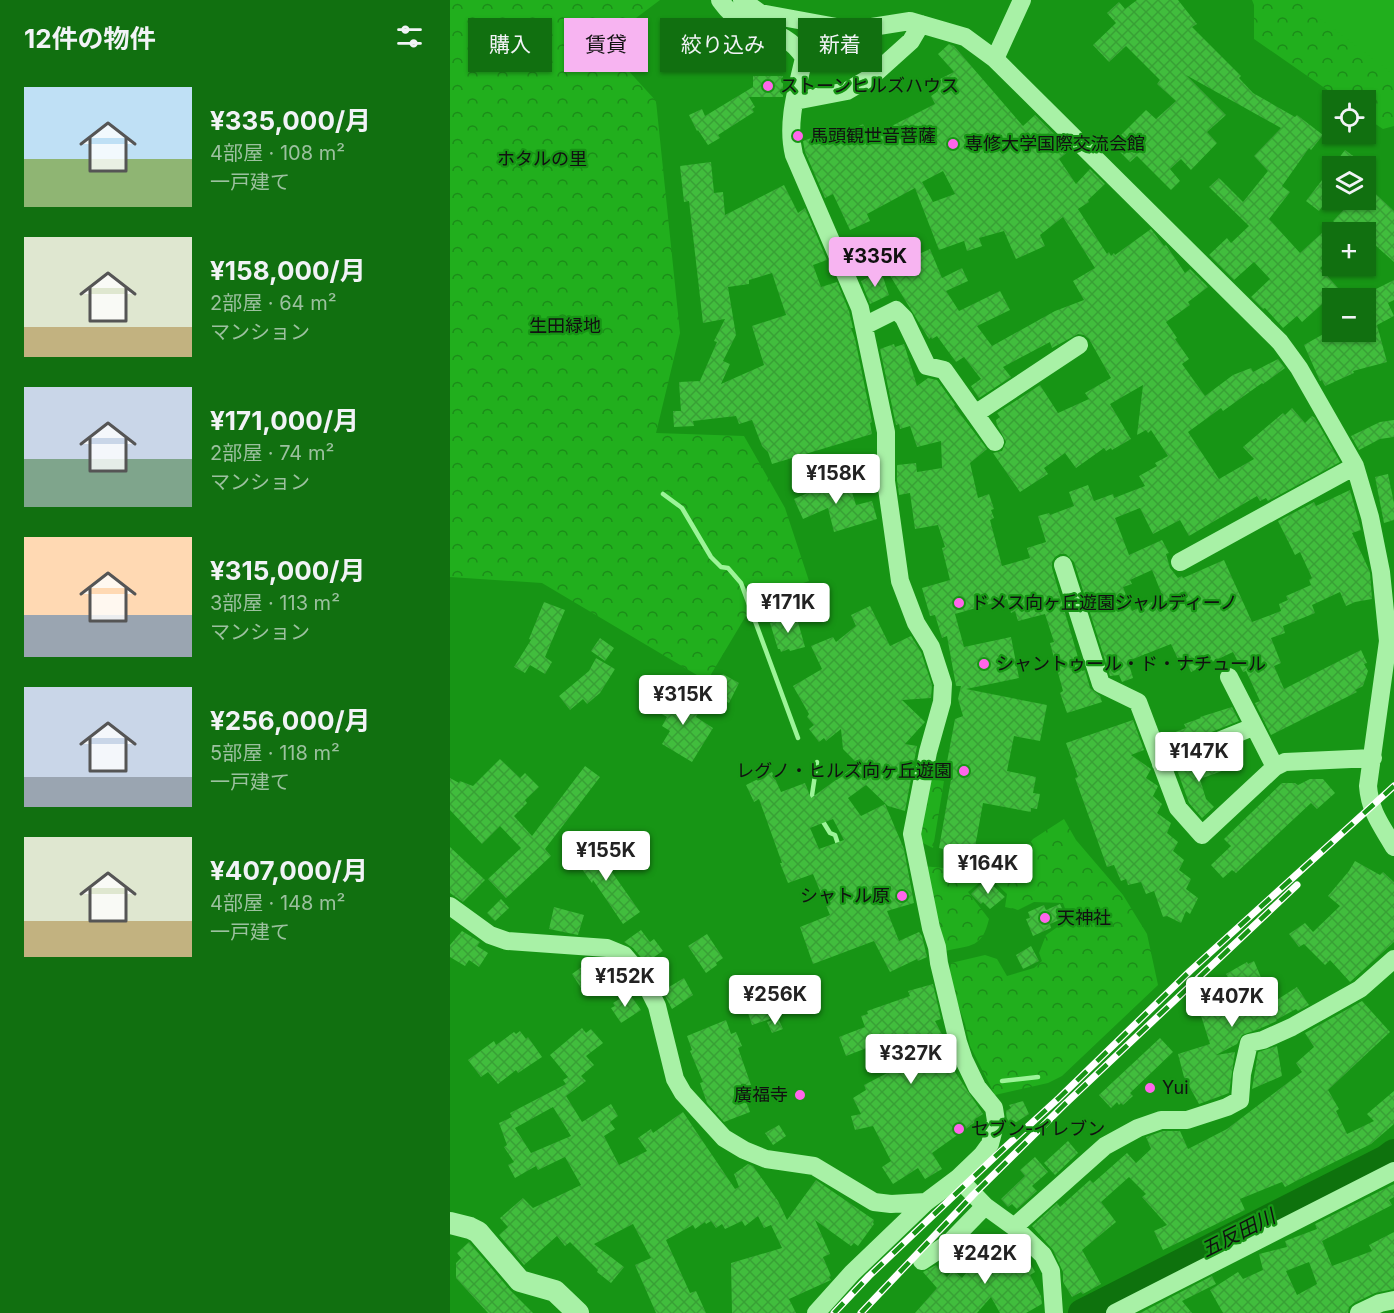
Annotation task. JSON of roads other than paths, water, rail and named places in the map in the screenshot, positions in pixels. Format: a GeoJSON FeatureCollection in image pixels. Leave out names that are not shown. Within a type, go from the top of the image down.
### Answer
{"type":"FeatureCollection","features":[{"type":"Feature","properties":{"kind":"street"},"geometry":{"type":"LineString","coordinates":[[720,0],[739,18],[771,30],[799,48],[804,58],[790,141],[860,308],[886,432],[886,481],[900,581],[916,623],[931,647],[943,684],[942,702],[928,752],[912,834],[958,1042],[977,1087],[994,1108],[995,1131],[982,1155],[958,1178],[926,1202],[852,1273],[816,1313]]}},
{"type":"Feature","properties":{"kind":"street"},"geometry":{"type":"LineString","coordinates":[[742,0],[760,13],[853,30],[910,21],[964,38],[995,59],[1280,342],[1299,368],[1355,466],[1370,517],[1381,572],[1388,641],[1368,786],[1373,814],[1394,847]]}},
{"type":"Feature","properties":{"kind":"street"},"geometry":{"type":"LineString","coordinates":[[995,59],[1022,0]]}},
{"type":"Feature","properties":{"kind":"street"},"geometry":{"type":"LineString","coordinates":[[795,101],[847,91],[871,77],[911,41],[921,24]]}},
{"type":"Feature","properties":{"kind":"street"},"geometry":{"type":"LineString","coordinates":[[864,326],[896,310],[904,318],[927,366],[944,369],[995,442]]}},
{"type":"Feature","properties":{"kind":"street"},"geometry":{"type":"LineString","coordinates":[[975,414],[1079,345]]}},
{"type":"Feature","properties":{"kind":"street"},"geometry":{"type":"LineString","coordinates":[[1180,562],[1355,466]]}},
{"type":"Feature","properties":{"kind":"street"},"geometry":{"type":"LineString","coordinates":[[1063,565],[1101,684],[1138,702],[1178,808],[1202,835],[1275,766],[1285,762],[1373,758]]}},
{"type":"Feature","properties":{"kind":"street"},"geometry":{"type":"LineString","coordinates":[[1229,677],[1275,766]]}},
{"type":"Feature","properties":{"kind":"street"},"geometry":{"type":"LineString","coordinates":[[1161,764],[1253,727]]}},
{"type":"Feature","properties":{"kind":"street"},"geometry":{"type":"LineString","coordinates":[[450,906],[490,935],[507,941],[607,948],[624,955],[642,976],[657,1006],[675,1079],[683,1093],[724,1138],[766,1159],[814,1166],[874,1202],[926,1202]]}},
{"type":"Feature","properties":{"kind":"street"},"geometry":{"type":"LineString","coordinates":[[1014,1227],[1105,1146],[1138,1128],[1161,1120],[1187,1120],[1227,1107],[1240,1100],[1249,1043],[1263,1040],[1292,1027],[1360,989],[1394,959]]}},
{"type":"Feature","properties":{"kind":"street"},"geometry":{"type":"LineString","coordinates":[[1115,1313],[1394,1172]]}},
{"type":"Feature","properties":{"kind":"street"},"geometry":{"type":"LineString","coordinates":[[958,1178],[985,1206],[1014,1227],[1043,1254],[1051,1271],[1054,1313]]}},
{"type":"Feature","properties":{"kind":"street"},"geometry":{"type":"LineString","coordinates":[[922,1261],[948,1243],[985,1206]]}},
{"type":"Feature","properties":{"kind":"street"},"geometry":{"type":"LineString","coordinates":[[450,1223],[478,1232],[520,1281],[555,1291],[578,1313]]}},
{"type":"Feature","properties":{"kind":"street"},"geometry":{"type":"LineString","coordinates":[[1359,1313],[1380,1303],[1394,1300]]}},
{"type":"Feature","properties":{"kind":"waterway"},"geometry":{"type":"LineString","coordinates":[[663,494],[682,508],[711,557],[721,567],[728,568],[741,583],[798,738]]}},
{"type":"Feature","properties":{"kind":"waterway"},"geometry":{"type":"LineString","coordinates":[[814,801],[812,795],[817,762]]}},
{"type":"Feature","properties":{"kind":"waterway"},"geometry":{"type":"LineString","coordinates":[[822,820],[830,833],[835,835],[839,847]]}},
{"type":"Feature","properties":{"kind":"waterway"},"geometry":{"type":"LineString","coordinates":[[1002,1081],[1038,1077]]}},
{"type":"Feature","properties":{"kind":"waterway","name":"五反田川"},"geometry":{"type":"LineString","coordinates":[[1082,1313],[1394,1153]]}},
{"type":"Feature","properties":{"kind":"railway"},"geometry":{"type":"LineString","coordinates":[[834,1313],[869,1276],[1059,1098],[1190,971],[1394,786]]}},
{"type":"Feature","properties":{"kind":"railway"},"geometry":{"type":"LineString","coordinates":[[861,1313],[973,1195],[1064,1105],[1297,885]]}},
{"type":"Feature","properties":{"kind":"place","name":"ストーンヒルズハウス"},"geometry":{"type":"Point","coordinates":[768,86]}},
{"type":"Feature","properties":{"kind":"place","name":"馬頭観世音菩薩"},"geometry":{"type":"Point","coordinates":[798,136]}},
{"type":"Feature","properties":{"kind":"place","name":"専修大学国際交流会館"},"geometry":{"type":"Point","coordinates":[953,144]}},
{"type":"Feature","properties":{"kind":"place","name":"ドメス向ヶ丘遊園ジャルディーノ"},"geometry":{"type":"Point","coordinates":[959,603]}},
{"type":"Feature","properties":{"kind":"place","name":"シャントゥール・ド・ナチュール"},"geometry":{"type":"Point","coordinates":[984,664]}},
{"type":"Feature","properties":{"kind":"place","name":"レグノ・ヒルズ向ヶ丘遊園"},"geometry":{"type":"Point","coordinates":[964,771]}},
{"type":"Feature","properties":{"kind":"place","name":"シャトル原"},"geometry":{"type":"Point","coordinates":[902,896]}},
{"type":"Feature","properties":{"kind":"place","name":"天神社"},"geometry":{"type":"Point","coordinates":[1045,918]}},
{"type":"Feature","properties":{"kind":"place","name":"Yui"},"geometry":{"type":"Point","coordinates":[1150,1088]}},
{"type":"Feature","properties":{"kind":"place","name":"廣福寺"},"geometry":{"type":"Point","coordinates":[800,1095]}},
{"type":"Feature","properties":{"kind":"place","name":"セブン-イレブン"},"geometry":{"type":"Point","coordinates":[959,1129]}},
{"type":"Feature","properties":{"kind":"park label","name":"ホタルの里"},"geometry":{"type":"Point","coordinates":[542,159]}},
{"type":"Feature","properties":{"kind":"park label","name":"生田緑地"},"geometry":{"type":"Point","coordinates":[565,326]}}]}
